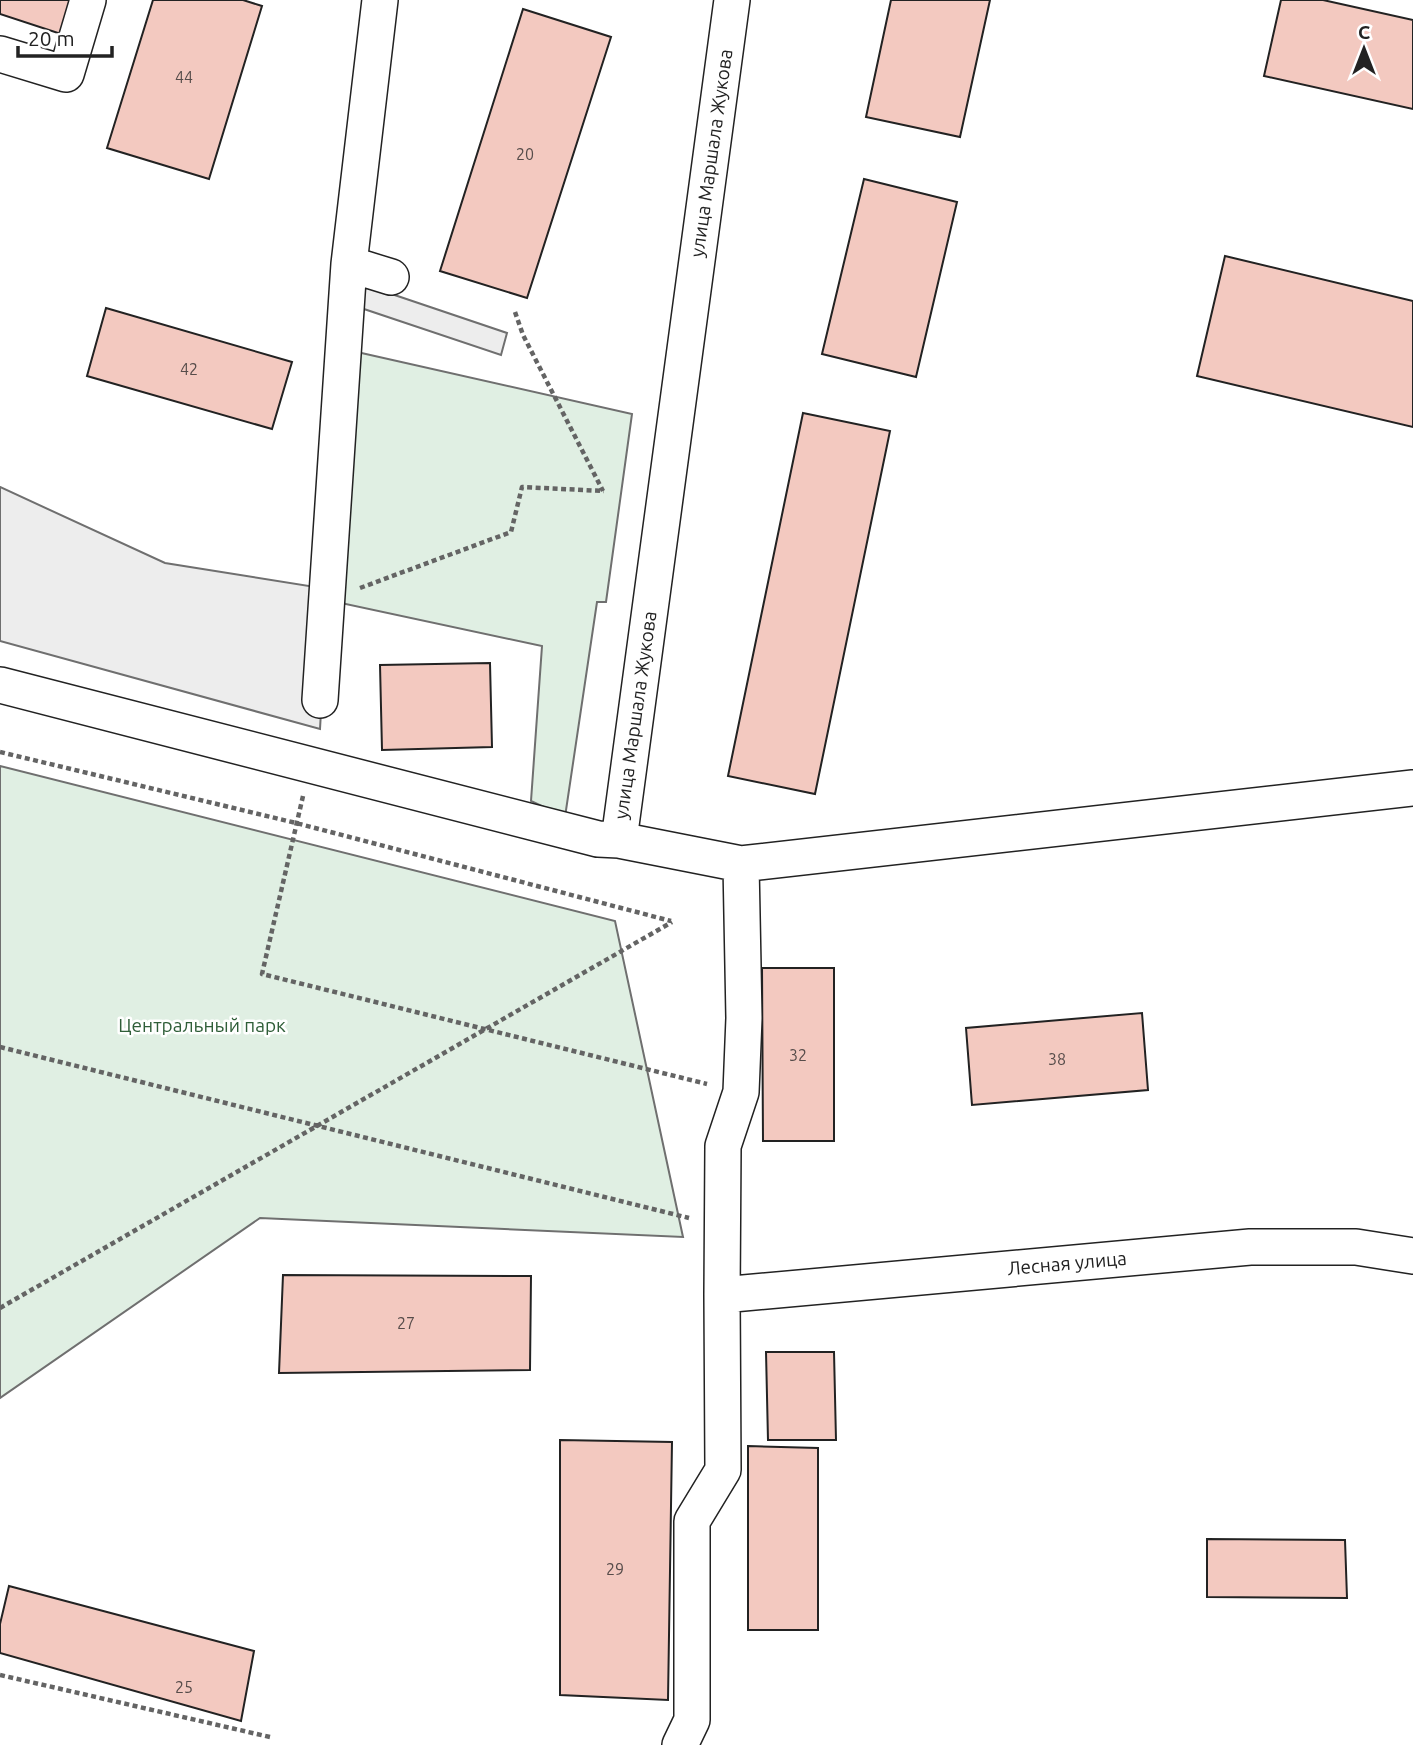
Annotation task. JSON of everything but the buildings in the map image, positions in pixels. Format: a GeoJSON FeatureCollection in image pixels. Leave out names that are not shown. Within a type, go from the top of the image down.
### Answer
{"type":"FeatureCollection","features":[{"type":"Feature","properties":{"kind":"street"},"geometry":{"type":"LineString","coordinates":[[0,54],[66,74],[88,0]]}},
{"type":"Feature","properties":{"kind":"street"},"geometry":{"type":"LineString","coordinates":[[320,700],[348,264],[380,0]]}},
{"type":"Feature","properties":{"kind":"street","name":"улица Маршала Жукова"},"geometry":{"type":"LineString","coordinates":[[0,685],[598,839],[619,840],[732,0]]}},
{"type":"Feature","properties":{"kind":"street"},"geometry":{"type":"LineString","coordinates":[[348,264],[391,277]]}},
{"type":"Feature","properties":{"kind":"street"},"geometry":{"type":"LineString","coordinates":[[619,840],[741,864],[1413,788]]}},
{"type":"Feature","properties":{"kind":"street"},"geometry":{"type":"LineString","coordinates":[[680,1745],[692,1720],[692,1521],[723,1470],[723,1146],[741,1092],[744,1018],[741,864]]}},
{"type":"Feature","properties":{"kind":"street","name":"Лесная улица"},"geometry":{"type":"LineString","coordinates":[[722,1295],[1250,1247],[1356,1247],[1413,1256]]}},
{"type":"Feature","properties":{"kind":"path"},"geometry":{"type":"LineString","coordinates":[[327,600],[511,532],[522,487],[604,491],[523,335],[516,312]]}},
{"type":"Feature","properties":{"kind":"path"},"geometry":{"type":"LineString","coordinates":[[0,752],[296,823],[672,922],[0,1308]]}},
{"type":"Feature","properties":{"kind":"path"},"geometry":{"type":"LineString","coordinates":[[312,765],[262,974],[741,1092]]}},
{"type":"Feature","properties":{"kind":"path"},"geometry":{"type":"LineString","coordinates":[[0,1047],[721,1226]]}},
{"type":"Feature","properties":{"kind":"path"},"geometry":{"type":"LineString","coordinates":[[0,1675],[270,1737]]}},
{"type":"Feature","properties":{"kind":"green space"},"geometry":{"type":"Polygon","coordinates":[[[357,352],[632,414],[606,602],[597,602],[565,817],[531,801],[542,646],[327,600],[357,352]]]}},
{"type":"Feature","properties":{"kind":"green space","name":"Центральный парк"},"geometry":{"type":"Polygon","coordinates":[[[0,766],[615,921],[683,1237],[260,1218],[0,1398],[0,766]]]}},
{"type":"Feature","properties":{"kind":"shaded area"},"geometry":{"type":"Polygon","coordinates":[[[362,284],[507,333],[501,355],[358,307],[362,284]]]}},
{"type":"Feature","properties":{"kind":"shaded area"},"geometry":{"type":"Polygon","coordinates":[[[0,487],[165,563],[328,589],[320,729],[0,641],[0,487]]]}}]}
